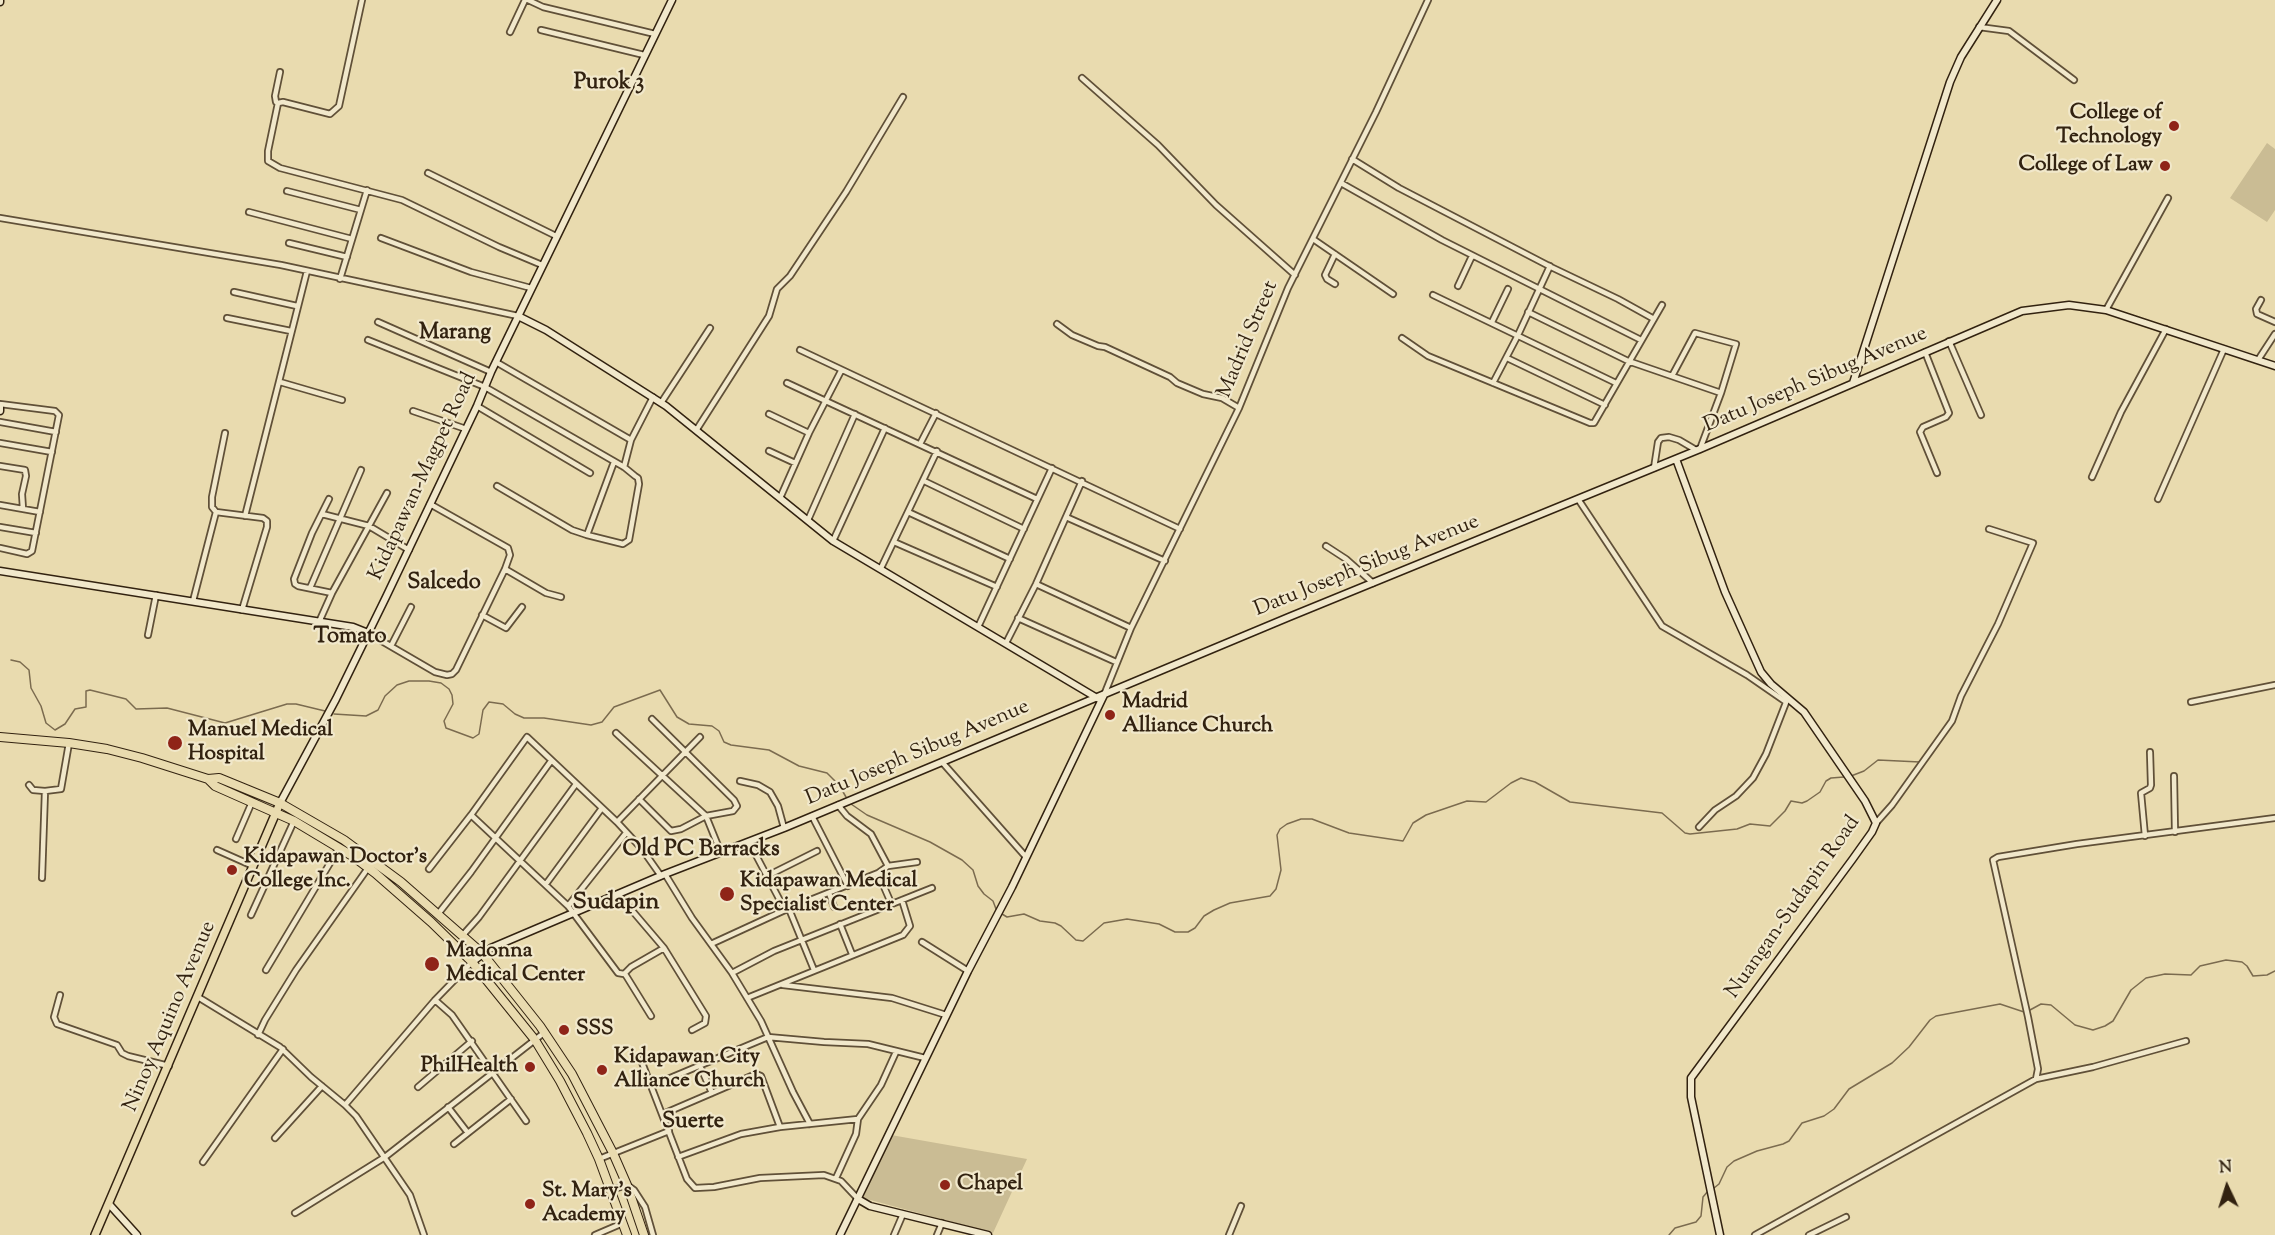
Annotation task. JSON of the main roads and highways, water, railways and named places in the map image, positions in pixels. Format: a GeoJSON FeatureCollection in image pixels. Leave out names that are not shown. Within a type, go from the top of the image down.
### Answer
{"type":"FeatureCollection","features":[{"type":"Feature","properties":{"kind":"highway"},"geometry":{"type":"LineString","coordinates":[[0,737],[69,743],[142,758],[208,779],[219,778],[280,803],[359,850],[482,953],[545,1032],[572,1074],[613,1153],[644,1235]]}},
{"type":"Feature","properties":{"kind":"highway"},"geometry":{"type":"LineString","coordinates":[[208,779],[215,786],[294,821],[354,857],[411,903],[472,962],[535,1040],[560,1082],[599,1159],[627,1235]]}},
{"type":"Feature","properties":{"kind":"highway"},"geometry":{"type":"LineString","coordinates":[[354,857],[359,850]]}},
{"type":"Feature","properties":{"kind":"main road","name":"Ninoy Aquino Avenue"},"geometry":{"type":"LineString","coordinates":[[95,1235],[280,803]]}},
{"type":"Feature","properties":{"kind":"waterway"},"geometry":{"type":"LineString","coordinates":[[11,660],[20,662],[29,670],[31,688],[41,706],[46,723],[55,730],[65,724],[75,709],[86,707],[86,691],[90,690],[126,699],[136,709],[167,708],[225,723],[287,704],[325,711]]}},
{"type":"Feature","properties":{"kind":"waterway"},"geometry":{"type":"LineString","coordinates":[[334,714],[366,716],[378,710],[385,696],[397,685],[409,681],[441,683],[449,689],[452,695],[453,704],[444,721],[446,728],[473,738],[479,734],[483,710],[489,702],[503,704],[524,718],[544,718],[591,725],[602,722],[614,707],[660,690],[677,717],[689,724],[712,726],[719,731],[724,742],[731,745],[769,750],[799,766],[827,773],[839,785],[846,797]]}},
{"type":"Feature","properties":{"kind":"waterway"},"geometry":{"type":"LineString","coordinates":[[1851,776],[1864,771],[1878,760],[1920,762]]}},
{"type":"Feature","properties":{"kind":"waterway"},"geometry":{"type":"LineString","coordinates":[[1002,914],[1007,917],[1024,914],[1040,921],[1055,923],[1076,940],[1083,941],[1104,923],[1127,919],[1159,924],[1175,932],[1188,932],[1195,928],[1204,916],[1214,910],[1230,903],[1270,896],[1276,889],[1281,870],[1277,835],[1280,829],[1287,824],[1301,819],[1312,819],[1349,833],[1403,841],[1413,823],[1426,815],[1467,801],[1486,802],[1521,778],[1535,782],[1570,802],[1662,813],[1685,833],[1690,834],[1737,829],[1750,824],[1770,826],[1785,811],[1791,801],[1802,803],[1807,801],[1820,792],[1826,781],[1831,778],[1844,777]]}},
{"type":"Feature","properties":{"kind":"waterway"},"geometry":{"type":"LineString","coordinates":[[851,804],[867,815],[930,842],[962,860],[973,870],[978,886],[993,901],[996,909]]}},
{"type":"Feature","properties":{"kind":"waterway"},"geometry":{"type":"LineString","coordinates":[[2030,1010],[2041,1004],[2051,1005],[2075,1025],[2093,1030],[2113,1021],[2131,990],[2146,978],[2165,974],[2191,975],[2200,966],[2226,960],[2242,962],[2253,976],[2267,975],[2275,971]]}},
{"type":"Feature","properties":{"kind":"waterway"},"geometry":{"type":"LineString","coordinates":[[1714,1188],[1719,1184],[1727,1167],[1734,1161],[1789,1141],[1802,1123],[1824,1116],[1834,1109],[1849,1089],[1892,1063],[1936,1016],[2000,1004],[2024,1012]]}},
{"type":"Feature","properties":{"kind":"waterway"},"geometry":{"type":"LineString","coordinates":[[1669,1235],[1675,1228],[1696,1222],[1701,1216],[1703,1197],[1708,1191]]}},
{"type":"Feature","properties":{"kind":"place","name":"College of Technology"},"geometry":{"type":"Point","coordinates":[2174,126]}},
{"type":"Feature","properties":{"kind":"place","name":"College of Law"},"geometry":{"type":"Point","coordinates":[2165,166]}},
{"type":"Feature","properties":{"kind":"place","name":"Madrid Alliance Church"},"geometry":{"type":"Point","coordinates":[1110,715]}},
{"type":"Feature","properties":{"kind":"place","name":"Manuel Medical Hospital"},"geometry":{"type":"Point","coordinates":[175,743]}},
{"type":"Feature","properties":{"kind":"place","name":"Kidapawan Doctor's College Inc."},"geometry":{"type":"Point","coordinates":[232,870]}},
{"type":"Feature","properties":{"kind":"place","name":"Kidapawan Medical Specialist Center"},"geometry":{"type":"Point","coordinates":[727,894]}},
{"type":"Feature","properties":{"kind":"place","name":"Madonna Medical Center"},"geometry":{"type":"Point","coordinates":[432,964]}},
{"type":"Feature","properties":{"kind":"place","name":"SSS"},"geometry":{"type":"Point","coordinates":[564,1030]}},
{"type":"Feature","properties":{"kind":"place","name":"PhilHealth"},"geometry":{"type":"Point","coordinates":[530,1067]}},
{"type":"Feature","properties":{"kind":"place","name":"Kidapawan City Alliance Church"},"geometry":{"type":"Point","coordinates":[602,1070]}},
{"type":"Feature","properties":{"kind":"place","name":"Chapel"},"geometry":{"type":"Point","coordinates":[945,1185]}},
{"type":"Feature","properties":{"kind":"place","name":"St. Mary's Academy"},"geometry":{"type":"Point","coordinates":[530,1204]}},
{"type":"Feature","properties":{"kind":"district","name":"Purok 3"},"geometry":{"type":"Point","coordinates":[609,84]}},
{"type":"Feature","properties":{"kind":"district","name":"Marang"},"geometry":{"type":"Point","coordinates":[455,334]}},
{"type":"Feature","properties":{"kind":"district","name":"Salcedo"},"geometry":{"type":"Point","coordinates":[444,584]}},
{"type":"Feature","properties":{"kind":"district","name":"Tomato"},"geometry":{"type":"Point","coordinates":[350,638]}},
{"type":"Feature","properties":{"kind":"district","name":"Old PC Barracks"},"geometry":{"type":"Point","coordinates":[701,851]}},
{"type":"Feature","properties":{"kind":"district","name":"Sudapin"},"geometry":{"type":"Point","coordinates":[616,904]}},
{"type":"Feature","properties":{"kind":"district","name":"Suerte"},"geometry":{"type":"Point","coordinates":[693,1123]}}]}
